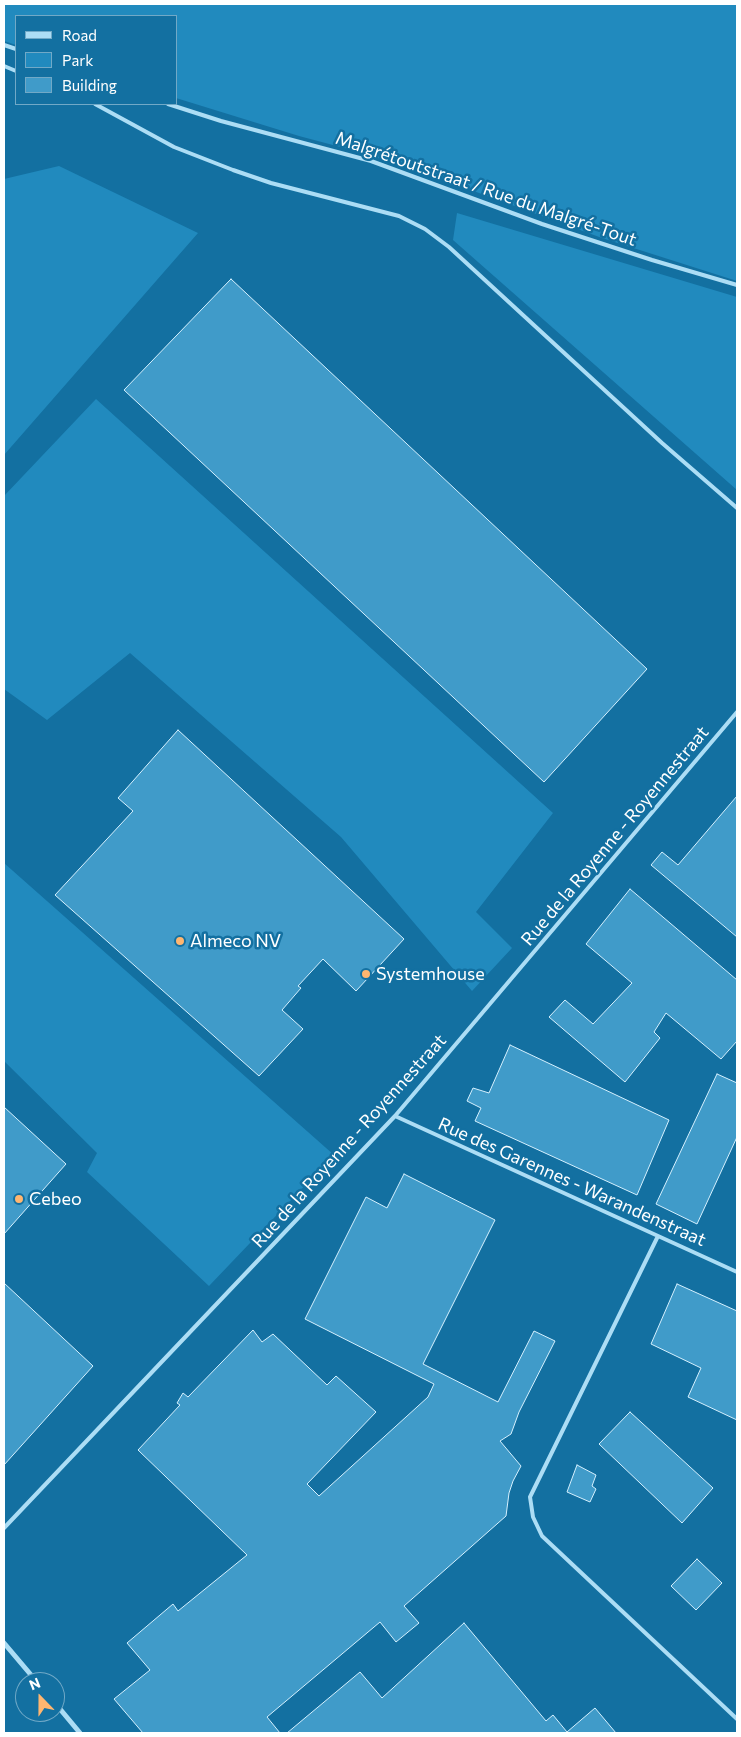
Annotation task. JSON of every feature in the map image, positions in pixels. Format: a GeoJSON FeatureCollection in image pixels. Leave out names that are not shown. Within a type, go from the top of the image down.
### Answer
{"type":"FeatureCollection","features":[{"type":"Feature","properties":{"kind":"street"},"geometry":{"type":"LineString","coordinates":[[4,1643],[29,1672]]}},
{"type":"Feature","properties":{"kind":"street"},"geometry":{"type":"LineString","coordinates":[[65,1715],[80,1733]]}},
{"type":"Feature","properties":{"kind":"lane"},"geometry":{"type":"LineString","coordinates":[[97,105],[174,147],[233,170],[271,183],[399,216],[425,229],[449,247],[737,508]]}},
{"type":"Feature","properties":{"kind":"lane","name":"Malgrétoutstraat / Rue du Malgré-Tout"},"geometry":{"type":"LineString","coordinates":[[171,105],[221,121],[371,161],[542,224],[652,260],[737,285]]}},
{"type":"Feature","properties":{"kind":"lane","name":"Rue de la Royenne - Royennestraat"},"geometry":{"type":"LineString","coordinates":[[4,1528],[395,1116],[737,712]]}},
{"type":"Feature","properties":{"kind":"lane","name":"Rue des Garennes - Warandenstraat"},"geometry":{"type":"LineString","coordinates":[[395,1116],[737,1272]]}},
{"type":"Feature","properties":{"kind":"lane"},"geometry":{"type":"LineString","coordinates":[[658,1236],[530,1497],[533,1517],[542,1536],[737,1719]]}},
{"type":"Feature","properties":{"kind":"green space"},"geometry":{"type":"Polygon","coordinates":[[[4,4],[737,4],[737,281],[602,238],[408,167],[178,99],[178,15],[15,15],[15,45],[4,41],[4,4]]]}},
{"type":"Feature","properties":{"kind":"green space"},"geometry":{"type":"Polygon","coordinates":[[[59,166],[198,233],[4,455],[4,179],[59,166]]]}},
{"type":"Feature","properties":{"kind":"green space"},"geometry":{"type":"Polygon","coordinates":[[[457,213],[737,297],[737,490],[453,240],[457,213]]]}},
{"type":"Feature","properties":{"kind":"green space"},"geometry":{"type":"Polygon","coordinates":[[[96,399],[553,813],[476,912],[512,948],[472,991],[341,837],[130,653],[47,720],[4,689],[4,496],[96,399]]]}},
{"type":"Feature","properties":{"kind":"green space"},"geometry":{"type":"Polygon","coordinates":[[[4,863],[334,1155],[209,1286],[87,1172],[97,1153],[4,1061],[4,863]]]}},
{"type":"Feature","properties":{"kind":"building"},"geometry":{"type":"Polygon","coordinates":[[[231,279],[647,669],[544,782],[124,390],[231,279]]]}},
{"type":"Feature","properties":{"kind":"building"},"geometry":{"type":"Polygon","coordinates":[[[178,730],[404,939],[356,991],[323,959],[298,986],[301,988],[282,1010],[303,1029],[259,1076],[55,895],[133,811],[118,798],[178,730]]]}},
{"type":"Feature","properties":{"kind":"building"},"geometry":{"type":"Polygon","coordinates":[[[737,796],[737,937],[651,865],[662,852],[678,865],[737,796]]]}},
{"type":"Feature","properties":{"kind":"building"},"geometry":{"type":"Polygon","coordinates":[[[630,889],[737,980],[737,1041],[721,1059],[666,1013],[654,1032],[660,1038],[625,1082],[549,1017],[565,1000],[593,1024],[632,983],[586,944],[630,889]]]}},
{"type":"Feature","properties":{"kind":"building"},"geometry":{"type":"Polygon","coordinates":[[[510,1045],[669,1120],[637,1195],[475,1121],[481,1108],[467,1101],[473,1088],[489,1093],[510,1045]]]}},
{"type":"Feature","properties":{"kind":"building"},"geometry":{"type":"Polygon","coordinates":[[[717,1074],[737,1083],[737,1137],[697,1224],[656,1204],[717,1074]]]}},
{"type":"Feature","properties":{"kind":"building","name":"Cebeo"},"geometry":{"type":"Polygon","coordinates":[[[4,1107],[66,1164],[4,1234],[4,1107]]]}},
{"type":"Feature","properties":{"kind":"building"},"geometry":{"type":"Polygon","coordinates":[[[404,1174],[495,1220],[423,1364],[498,1402],[534,1331],[555,1341],[519,1412],[511,1434],[500,1441],[521,1466],[509,1493],[506,1516],[404,1606],[419,1623],[396,1642],[380,1622],[267,1717],[280,1733],[143,1733],[114,1699],[150,1670],[127,1643],[173,1604],[178,1611],[247,1555],[138,1450],[180,1405],[177,1403],[183,1393],[188,1397],[253,1330],[262,1342],[273,1334],[327,1385],[336,1376],[376,1412],[307,1484],[319,1496],[428,1397],[434,1384],[305,1319],[366,1197],[387,1208],[404,1174]]]}},
{"type":"Feature","properties":{"kind":"building"},"geometry":{"type":"Polygon","coordinates":[[[4,1283],[93,1366],[4,1465],[4,1283]]]}},
{"type":"Feature","properties":{"kind":"building"},"geometry":{"type":"Polygon","coordinates":[[[677,1284],[737,1311],[737,1420],[688,1397],[701,1368],[651,1344],[677,1284]]]}},
{"type":"Feature","properties":{"kind":"building"},"geometry":{"type":"Polygon","coordinates":[[[630,1412],[713,1488],[682,1523],[599,1444],[630,1412]]]}},
{"type":"Feature","properties":{"kind":"building"},"geometry":{"type":"Polygon","coordinates":[[[577,1465],[596,1475],[592,1486],[596,1489],[590,1502],[567,1492],[577,1465]]]}},
{"type":"Feature","properties":{"kind":"building"},"geometry":{"type":"Polygon","coordinates":[[[697,1559],[722,1583],[696,1610],[671,1586],[697,1559]]]}},
{"type":"Feature","properties":{"kind":"building"},"geometry":{"type":"Polygon","coordinates":[[[464,1623],[546,1721],[553,1715],[567,1732],[595,1708],[616,1733],[287,1733],[360,1672],[382,1698],[464,1623]]]}},
{"type":"Feature","properties":{"kind":"place","name":"Almeco NV"},"geometry":{"type":"Point","coordinates":[180,941]}},
{"type":"Feature","properties":{"kind":"place","name":"Systemhouse"},"geometry":{"type":"Point","coordinates":[366,974]}},
{"type":"Feature","properties":{"kind":"place","name":"Cebeo"},"geometry":{"type":"Point","coordinates":[19,1199]}}]}
